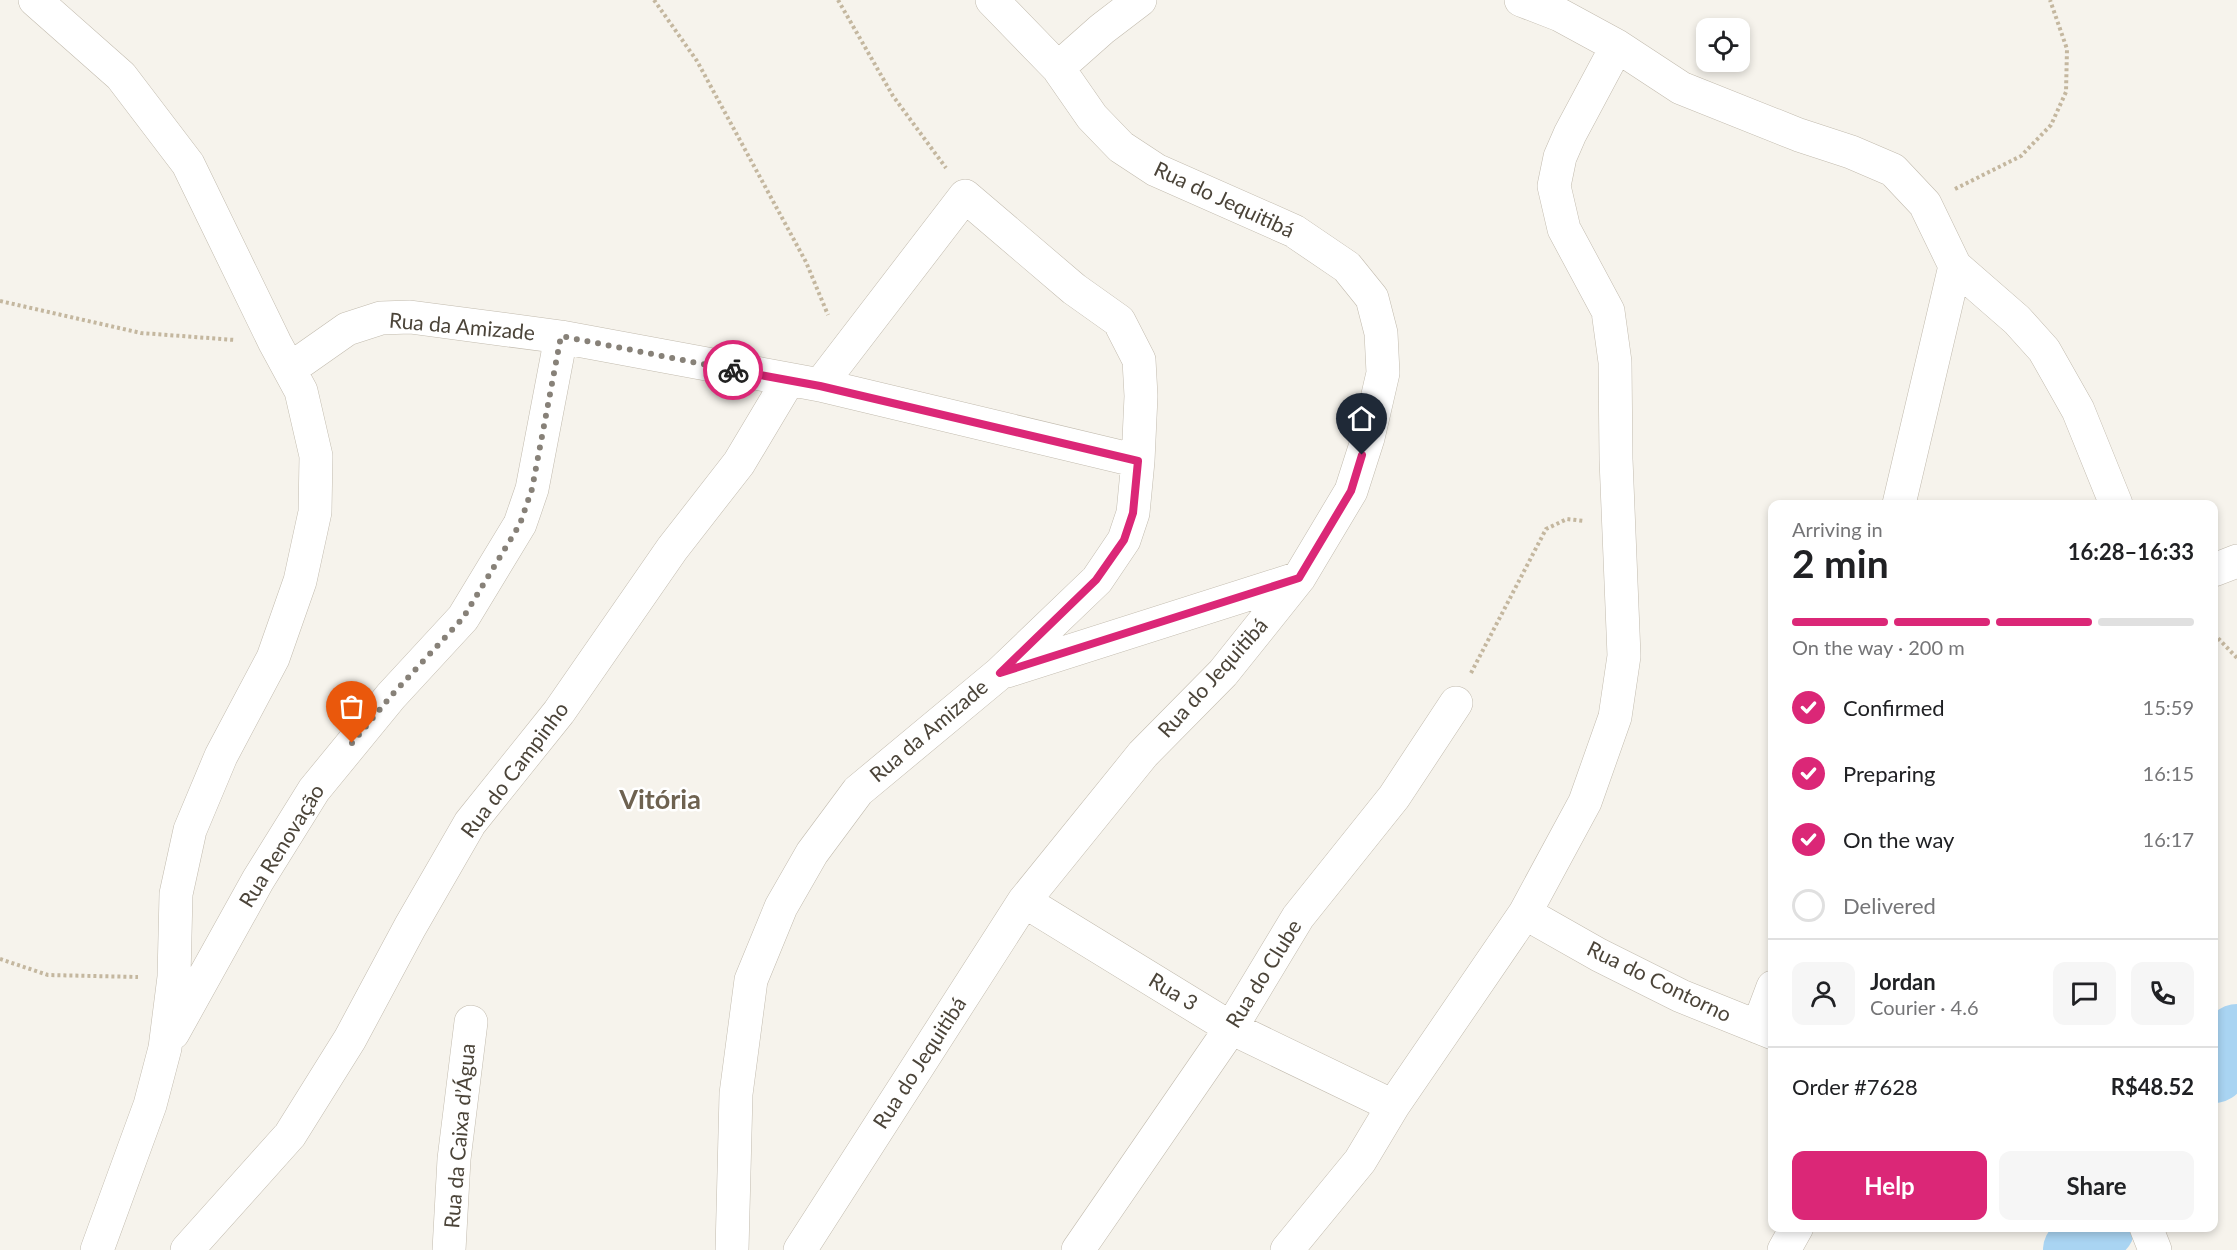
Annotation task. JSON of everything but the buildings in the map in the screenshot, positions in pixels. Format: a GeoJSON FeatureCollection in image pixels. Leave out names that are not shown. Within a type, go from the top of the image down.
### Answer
{"type":"FeatureCollection","features":[{"type":"Feature","properties":{"kind":"street"},"geometry":{"type":"LineString","coordinates":[[35,0],[122,76],[188,164],[301,391],[316,456],[315,512],[300,581],[273,658],[221,756],[190,830],[176,894],[174,977],[165,1048],[150,1105],[97,1250]]}},
{"type":"Feature","properties":{"kind":"street","name":"Rua do Jequitibá"},"geometry":{"type":"LineString","coordinates":[[800,1250],[1024,901],[1143,754],[1224,673],[1299,578],[1351,491],[1368,438],[1383,373],[1381,333],[1372,298],[1347,267],[1294,231],[1156,170],[1121,147],[1092,117],[1058,68],[992,0]]}},
{"type":"Feature","properties":{"kind":"street"},"geometry":{"type":"LineString","coordinates":[[1058,68],[1102,29],[1140,0]]}},
{"type":"Feature","properties":{"kind":"street"},"geometry":{"type":"LineString","coordinates":[[1521,0],[1560,15],[1617,46],[1680,88],[1893,170],[1925,204],[1955,266],[2017,320],[2044,350],[2078,410],[2114,500]]}},
{"type":"Feature","properties":{"kind":"street"},"geometry":{"type":"LineString","coordinates":[[1287,1250],[1360,1161],[1393,1106],[1525,913],[1585,802],[1615,717],[1624,656],[1616,459],[1615,362],[1608,311],[1564,229],[1554,186],[1560,157],[1570,134],[1617,46]]}},
{"type":"Feature","properties":{"kind":"street"},"geometry":{"type":"LineString","coordinates":[[820,386],[965,196],[1074,289],[1119,321],[1139,360],[1141,396],[1138,461]]}},
{"type":"Feature","properties":{"kind":"street"},"geometry":{"type":"LineString","coordinates":[[1900,500],[1955,266]]}},
{"type":"Feature","properties":{"kind":"street","name":"Rua da Amizade"},"geometry":{"type":"LineString","coordinates":[[283,356],[347,329],[381,318],[410,317],[561,336],[820,386],[1138,461],[1133,513],[1124,540],[1096,580],[1000,673],[858,791],[812,853],[781,907],[751,980],[736,1094],[732,1250]]}},
{"type":"Feature","properties":{"kind":"street","name":"Rua Renovação"},"geometry":{"type":"LineString","coordinates":[[165,1048],[258,880],[314,790],[391,696],[463,618],[520,524],[532,489],[561,336]]}},
{"type":"Feature","properties":{"kind":"street","name":"Rua do Campinho"},"geometry":{"type":"LineString","coordinates":[[187,1250],[290,1135],[350,1039],[410,927],[470,823],[560,712],[672,549],[739,464],[788,381]]}},
{"type":"Feature","properties":{"kind":"street"},"geometry":{"type":"LineString","coordinates":[[2218,568],[2237,561]]}},
{"type":"Feature","properties":{"kind":"street"},"geometry":{"type":"LineString","coordinates":[[1000,673],[1299,578]]}},
{"type":"Feature","properties":{"kind":"street","name":"Rua do Clube"},"geometry":{"type":"LineString","coordinates":[[1078,1250],[1231,1028],[1298,917],[1394,797],[1456,703]]}},
{"type":"Feature","properties":{"kind":"street","name":"Rua 3"},"geometry":{"type":"LineString","coordinates":[[1024,901],[1231,1028],[1393,1106]]}},
{"type":"Feature","properties":{"kind":"street","name":"Rua do Contorno"},"geometry":{"type":"LineString","coordinates":[[1525,913],[1599,955],[1681,996],[1765,1030],[1768,1014]]}},
{"type":"Feature","properties":{"kind":"street","name":"Rua da Caixa d’Água"},"geometry":{"type":"LineString","coordinates":[[448,1250],[454,1159],[471,1022]]}},
{"type":"Feature","properties":{"kind":"street"},"geometry":{"type":"LineString","coordinates":[[1784,1250],[1794,1232]]}},
{"type":"Feature","properties":{"kind":"street"},"geometry":{"type":"LineString","coordinates":[[2148,1232],[2155,1250]]}},
{"type":"Feature","properties":{"kind":"path"},"geometry":{"type":"LineString","coordinates":[[654,0],[697,61],[806,262],[844,355]]}},
{"type":"Feature","properties":{"kind":"path"},"geometry":{"type":"LineString","coordinates":[[838,0],[893,96],[965,196]]}},
{"type":"Feature","properties":{"kind":"path"},"geometry":{"type":"LineString","coordinates":[[1925,204],[2021,156],[2051,125],[2066,92],[2067,49],[2050,0]]}},
{"type":"Feature","properties":{"kind":"path"},"geometry":{"type":"LineString","coordinates":[[0,301],[141,333],[283,356]]}},
{"type":"Feature","properties":{"kind":"path"},"geometry":{"type":"LineString","coordinates":[[1456,703],[1546,529],[1567,519],[1620,524]]}},
{"type":"Feature","properties":{"kind":"path"},"geometry":{"type":"LineString","coordinates":[[2218,638],[2237,658]]}},
{"type":"Feature","properties":{"kind":"path"},"geometry":{"type":"LineString","coordinates":[[0,959],[48,975],[174,977]]}},
{"type":"Feature","properties":{"kind":"waterway"},"geometry":{"type":"LineString","coordinates":[[2218,1064],[2237,1037]]}},
{"type":"Feature","properties":{"kind":"waterway"},"geometry":{"type":"LineString","coordinates":[[2076,1250],[2096,1232]]}},
{"type":"Feature","properties":{"kind":"way so far"},"geometry":{"type":"LineString","coordinates":[[352,743],[391,696],[463,618],[520,524],[532,489],[561,336],[733,370]]}},
{"type":"Feature","properties":{"kind":"district","name":"Vitória"},"geometry":{"type":"Point","coordinates":[660,800]}},
{"type":"Feature","properties":{"kind":"route"},"geometry":{"type":"LineString","coordinates":[[733,370],[820,386],[1138,461],[1133,513],[1124,540],[1096,580],[1000,673],[1299,578],[1351,491],[1362,455]]}}]}
